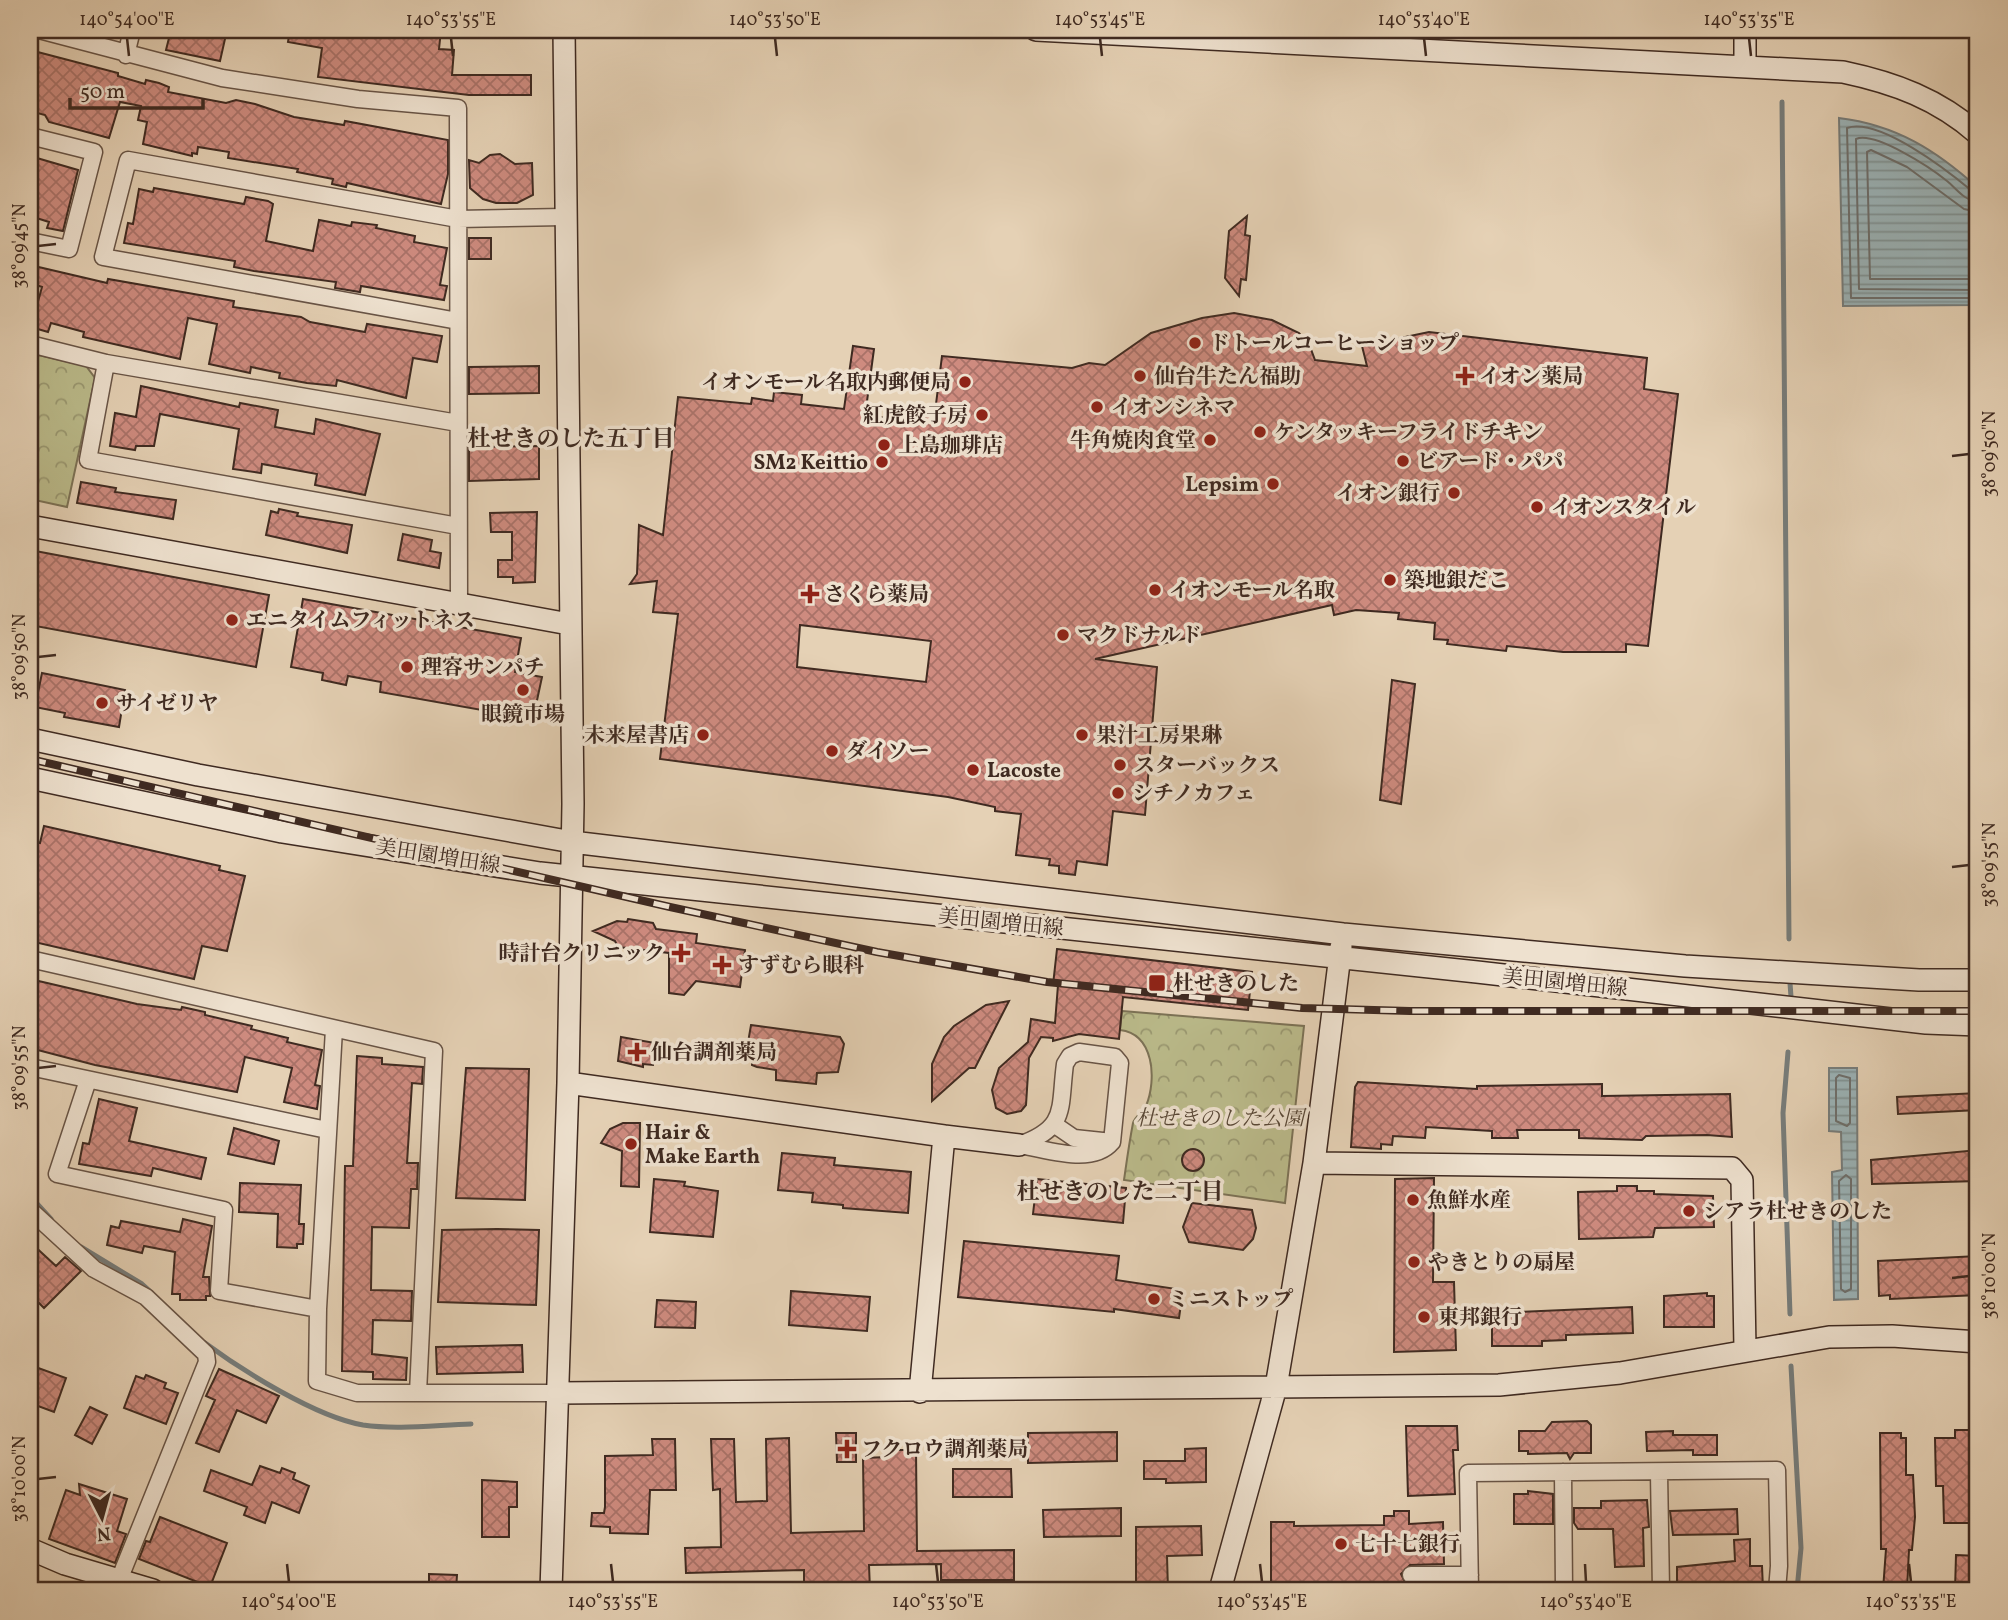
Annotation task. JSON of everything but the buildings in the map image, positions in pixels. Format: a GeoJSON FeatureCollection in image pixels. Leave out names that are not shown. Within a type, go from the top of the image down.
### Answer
{"type":"FeatureCollection","features":[{"type":"Feature","properties":{"kind":"street"},"geometry":{"type":"LineString","coordinates":[[39,30],[126,55],[290,91],[458,108],[459,606]]}},
{"type":"Feature","properties":{"kind":"street"},"geometry":{"type":"LineString","coordinates":[[126,55],[132,30]]}},
{"type":"Feature","properties":{"kind":"street"},"geometry":{"type":"LineString","coordinates":[[551,1590],[568,1083],[572,842],[564,30]]}},
{"type":"Feature","properties":{"kind":"street"},"geometry":{"type":"LineString","coordinates":[[1036,30],[1843,72],[1886,81],[1955,114],[1978,134]]}},
{"type":"Feature","properties":{"kind":"street"},"geometry":{"type":"LineString","coordinates":[[1745,30],[1745,66]]}},
{"type":"Feature","properties":{"kind":"street"},"geometry":{"type":"LineString","coordinates":[[30,136],[94,152],[69,249],[30,241]]}},
{"type":"Feature","properties":{"kind":"street"},"geometry":{"type":"LineString","coordinates":[[458,321],[103,257],[128,160],[458,219],[565,217]]}},
{"type":"Feature","properties":{"kind":"street"},"geometry":{"type":"LineString","coordinates":[[30,344],[106,363],[458,423]]}},
{"type":"Feature","properties":{"kind":"street"},"geometry":{"type":"LineString","coordinates":[[106,363],[88,460],[458,526]]}},
{"type":"Feature","properties":{"kind":"street"},"geometry":{"type":"LineString","coordinates":[[30,526],[569,624]]}},
{"type":"Feature","properties":{"kind":"street","name":"美田園増田線"},"geometry":{"type":"LineString","coordinates":[[30,739],[209,777],[572,842],[1343,934],[1685,966],[1919,980],[1978,980]]}},
{"type":"Feature","properties":{"kind":"street","name":"美田園増田線"},"geometry":{"type":"LineString","coordinates":[[30,778],[282,832],[571,876],[1926,1023],[1978,1025]]}},
{"type":"Feature","properties":{"kind":"street"},"geometry":{"type":"LineString","coordinates":[[1220,1590],[1276,1387],[1314,1163],[1343,934]]}},
{"type":"Feature","properties":{"kind":"street"},"geometry":{"type":"LineString","coordinates":[[30,959],[434,1051],[418,1393]]}},
{"type":"Feature","properties":{"kind":"street"},"geometry":{"type":"LineString","coordinates":[[334,1029],[318,1309],[317,1381],[357,1393],[920,1392],[1524,1383],[1620,1373],[1745,1349],[1829,1337],[1892,1336],[1978,1342]]}},
{"type":"Feature","properties":{"kind":"street"},"geometry":{"type":"LineString","coordinates":[[568,1083],[944,1136],[1093,1155],[1105,1150],[1112,1142],[1121,1071],[1115,1057],[1079,1052],[1070,1056],[1065,1064],[1055,1125],[1050,1132],[1019,1145]]}},
{"type":"Feature","properties":{"kind":"street"},"geometry":{"type":"LineString","coordinates":[[30,1067],[327,1130]]}},
{"type":"Feature","properties":{"kind":"street"},"geometry":{"type":"LineString","coordinates":[[88,1080],[57,1174],[224,1210],[219,1291],[318,1309]]}},
{"type":"Feature","properties":{"kind":"street"},"geometry":{"type":"LineString","coordinates":[[1055,1125],[1074,1138],[1112,1142]]}},
{"type":"Feature","properties":{"kind":"street"},"geometry":{"type":"LineString","coordinates":[[920,1392],[944,1136]]}},
{"type":"Feature","properties":{"kind":"street"},"geometry":{"type":"LineString","coordinates":[[1314,1163],[1732,1168],[1740,1176],[1742,1185],[1745,1349]]}},
{"type":"Feature","properties":{"kind":"street"},"geometry":{"type":"LineString","coordinates":[[30,1210],[94,1269],[146,1297],[206,1354],[207,1362],[117,1586]]}},
{"type":"Feature","properties":{"kind":"street"},"geometry":{"type":"LineString","coordinates":[[1411,1575],[1470,1583],[1468,1474],[1777,1470],[1777,1590]]}},
{"type":"Feature","properties":{"kind":"street"},"geometry":{"type":"LineString","coordinates":[[1563,1472],[1564,1590]]}},
{"type":"Feature","properties":{"kind":"street"},"geometry":{"type":"LineString","coordinates":[[1659,1473],[1661,1590]]}},
{"type":"Feature","properties":{"kind":"street"},"geometry":{"type":"LineString","coordinates":[[30,1549],[117,1586],[153,1590]]}},
{"type":"Feature","properties":{"kind":"green space"},"geometry":{"type":"Polygon","coordinates":[[[30,353],[86,366],[95,378],[67,507],[30,499],[30,353]]]}},
{"type":"Feature","properties":{"kind":"green space","name":"杜せきのした公園"},"geometry":{"type":"Polygon","coordinates":[[[1122,1011],[1304,1026],[1285,1203],[1124,1180],[1133,1123],[1146,1106],[1152,1071],[1150,1059],[1140,1040],[1131,1033],[1120,1030],[1122,1011]]]}},
{"type":"Feature","properties":{"kind":"water"},"geometry":{"type":"Polygon","coordinates":[[[1839,118],[1860,121],[1914,141],[1947,162],[1978,188],[1978,305],[1843,306],[1839,118]]]}},
{"type":"Feature","properties":{"kind":"water"},"geometry":{"type":"Polygon","coordinates":[[[1829,1068],[1857,1068],[1858,1299],[1834,1300],[1832,1172],[1842,1170],[1841,1132],[1829,1131],[1829,1068]]]}},
{"type":"Feature","properties":{"kind":"waterway"},"geometry":{"type":"LineString","coordinates":[[1782,102],[1789,939]]}},
{"type":"Feature","properties":{"kind":"waterway"},"geometry":{"type":"LineString","coordinates":[[1790,983],[1791,997]]}},
{"type":"Feature","properties":{"kind":"waterway"},"geometry":{"type":"LineString","coordinates":[[1788,1052],[1783,1113],[1790,1314]]}},
{"type":"Feature","properties":{"kind":"waterway"},"geometry":{"type":"LineString","coordinates":[[30,1196],[51,1219]]}},
{"type":"Feature","properties":{"kind":"waterway"},"geometry":{"type":"LineString","coordinates":[[81,1247],[142,1284],[152,1293]]}},
{"type":"Feature","properties":{"kind":"waterway"},"geometry":{"type":"LineString","coordinates":[[205,1343],[281,1392],[344,1420],[389,1427],[471,1424]]}},
{"type":"Feature","properties":{"kind":"waterway"},"geometry":{"type":"LineString","coordinates":[[1791,1366],[1801,1548],[1797,1590]]}},
{"type":"Feature","properties":{"kind":"railway"},"geometry":{"type":"LineString","coordinates":[[30,759],[670,907],[877,952],[1047,982],[1302,1008],[1410,1011],[1978,1011]]}},
{"type":"Feature","properties":{"kind":"place","name":"ドトールコーヒーショップ"},"geometry":{"type":"Point","coordinates":[1195,343]}},
{"type":"Feature","properties":{"kind":"place","name":"仙台牛たん福助"},"geometry":{"type":"Point","coordinates":[1140,376]}},
{"type":"Feature","properties":{"kind":"place","name":"イオン薬局"},"geometry":{"type":"Point","coordinates":[1465,376]}},
{"type":"Feature","properties":{"kind":"place","name":"イオンモール名取内郵便局"},"geometry":{"type":"Point","coordinates":[965,382]}},
{"type":"Feature","properties":{"kind":"place","name":"イオンシネマ"},"geometry":{"type":"Point","coordinates":[1097,407]}},
{"type":"Feature","properties":{"kind":"place","name":"紅虎餃子房"},"geometry":{"type":"Point","coordinates":[982,415]}},
{"type":"Feature","properties":{"kind":"place","name":"ケンタッキーフライドチキン"},"geometry":{"type":"Point","coordinates":[1260,432]}},
{"type":"Feature","properties":{"kind":"place","name":"牛角焼肉食堂"},"geometry":{"type":"Point","coordinates":[1210,440]}},
{"type":"Feature","properties":{"kind":"place","name":"上島珈琲店"},"geometry":{"type":"Point","coordinates":[884,445]}},
{"type":"Feature","properties":{"kind":"place","name":"ビアード・パパ"},"geometry":{"type":"Point","coordinates":[1403,461]}},
{"type":"Feature","properties":{"kind":"place","name":"SM2 Keittio"},"geometry":{"type":"Point","coordinates":[882,462]}},
{"type":"Feature","properties":{"kind":"place","name":"Lepsim"},"geometry":{"type":"Point","coordinates":[1273,484]}},
{"type":"Feature","properties":{"kind":"place","name":"イオン銀行"},"geometry":{"type":"Point","coordinates":[1454,493]}},
{"type":"Feature","properties":{"kind":"place","name":"イオンスタイル"},"geometry":{"type":"Point","coordinates":[1537,507]}},
{"type":"Feature","properties":{"kind":"place","name":"築地銀だこ"},"geometry":{"type":"Point","coordinates":[1390,580]}},
{"type":"Feature","properties":{"kind":"place","name":"イオンモール名取"},"geometry":{"type":"Point","coordinates":[1155,590]}},
{"type":"Feature","properties":{"kind":"place","name":"さくら薬局"},"geometry":{"type":"Point","coordinates":[810,594]}},
{"type":"Feature","properties":{"kind":"place","name":"エニタイムフィットネス"},"geometry":{"type":"Point","coordinates":[232,620]}},
{"type":"Feature","properties":{"kind":"place","name":"マクドナルド"},"geometry":{"type":"Point","coordinates":[1063,635]}},
{"type":"Feature","properties":{"kind":"place","name":"理容サンパチ"},"geometry":{"type":"Point","coordinates":[407,667]}},
{"type":"Feature","properties":{"kind":"place","name":"眼鏡市場"},"geometry":{"type":"Point","coordinates":[523,690]}},
{"type":"Feature","properties":{"kind":"place","name":"サイゼリヤ"},"geometry":{"type":"Point","coordinates":[102,703]}},
{"type":"Feature","properties":{"kind":"place","name":"未来屋書店"},"geometry":{"type":"Point","coordinates":[703,735]}},
{"type":"Feature","properties":{"kind":"place","name":"果汁工房果琳"},"geometry":{"type":"Point","coordinates":[1082,735]}},
{"type":"Feature","properties":{"kind":"place","name":"ダイソー"},"geometry":{"type":"Point","coordinates":[832,751]}},
{"type":"Feature","properties":{"kind":"place","name":"スターバックス"},"geometry":{"type":"Point","coordinates":[1120,765]}},
{"type":"Feature","properties":{"kind":"place","name":"Lacoste"},"geometry":{"type":"Point","coordinates":[973,770]}},
{"type":"Feature","properties":{"kind":"place","name":"シチノカフェ"},"geometry":{"type":"Point","coordinates":[1118,793]}},
{"type":"Feature","properties":{"kind":"place","name":"時計台クリニック"},"geometry":{"type":"Point","coordinates":[681,953]}},
{"type":"Feature","properties":{"kind":"place","name":"すずむら眼科"},"geometry":{"type":"Point","coordinates":[722,965]}},
{"type":"Feature","properties":{"kind":"place","name":"杜せきのした"},"geometry":{"type":"Point","coordinates":[1157,983]}},
{"type":"Feature","properties":{"kind":"place","name":"仙台調剤薬局"},"geometry":{"type":"Point","coordinates":[637,1052]}},
{"type":"Feature","properties":{"kind":"place","name":"Hair & Make Earth"},"geometry":{"type":"Point","coordinates":[631,1144]}},
{"type":"Feature","properties":{"kind":"place","name":"魚鮮水産"},"geometry":{"type":"Point","coordinates":[1413,1200]}},
{"type":"Feature","properties":{"kind":"place","name":"シアラ杜せきのした"},"geometry":{"type":"Point","coordinates":[1689,1211]}},
{"type":"Feature","properties":{"kind":"place","name":"やきとりの扇屋"},"geometry":{"type":"Point","coordinates":[1414,1262]}},
{"type":"Feature","properties":{"kind":"place","name":"ミニストップ"},"geometry":{"type":"Point","coordinates":[1154,1299]}},
{"type":"Feature","properties":{"kind":"place","name":"東邦銀行"},"geometry":{"type":"Point","coordinates":[1424,1317]}},
{"type":"Feature","properties":{"kind":"place","name":"フクロウ調剤薬局"},"geometry":{"type":"Point","coordinates":[847,1449]}},
{"type":"Feature","properties":{"kind":"place","name":"七十七銀行"},"geometry":{"type":"Point","coordinates":[1341,1544]}},
{"type":"Feature","properties":{"kind":"district","name":"杜せきのした五丁目"},"geometry":{"type":"Point","coordinates":[571,438]}},
{"type":"Feature","properties":{"kind":"district","name":"杜せきのした二丁目"},"geometry":{"type":"Point","coordinates":[1120,1191]}}]}
